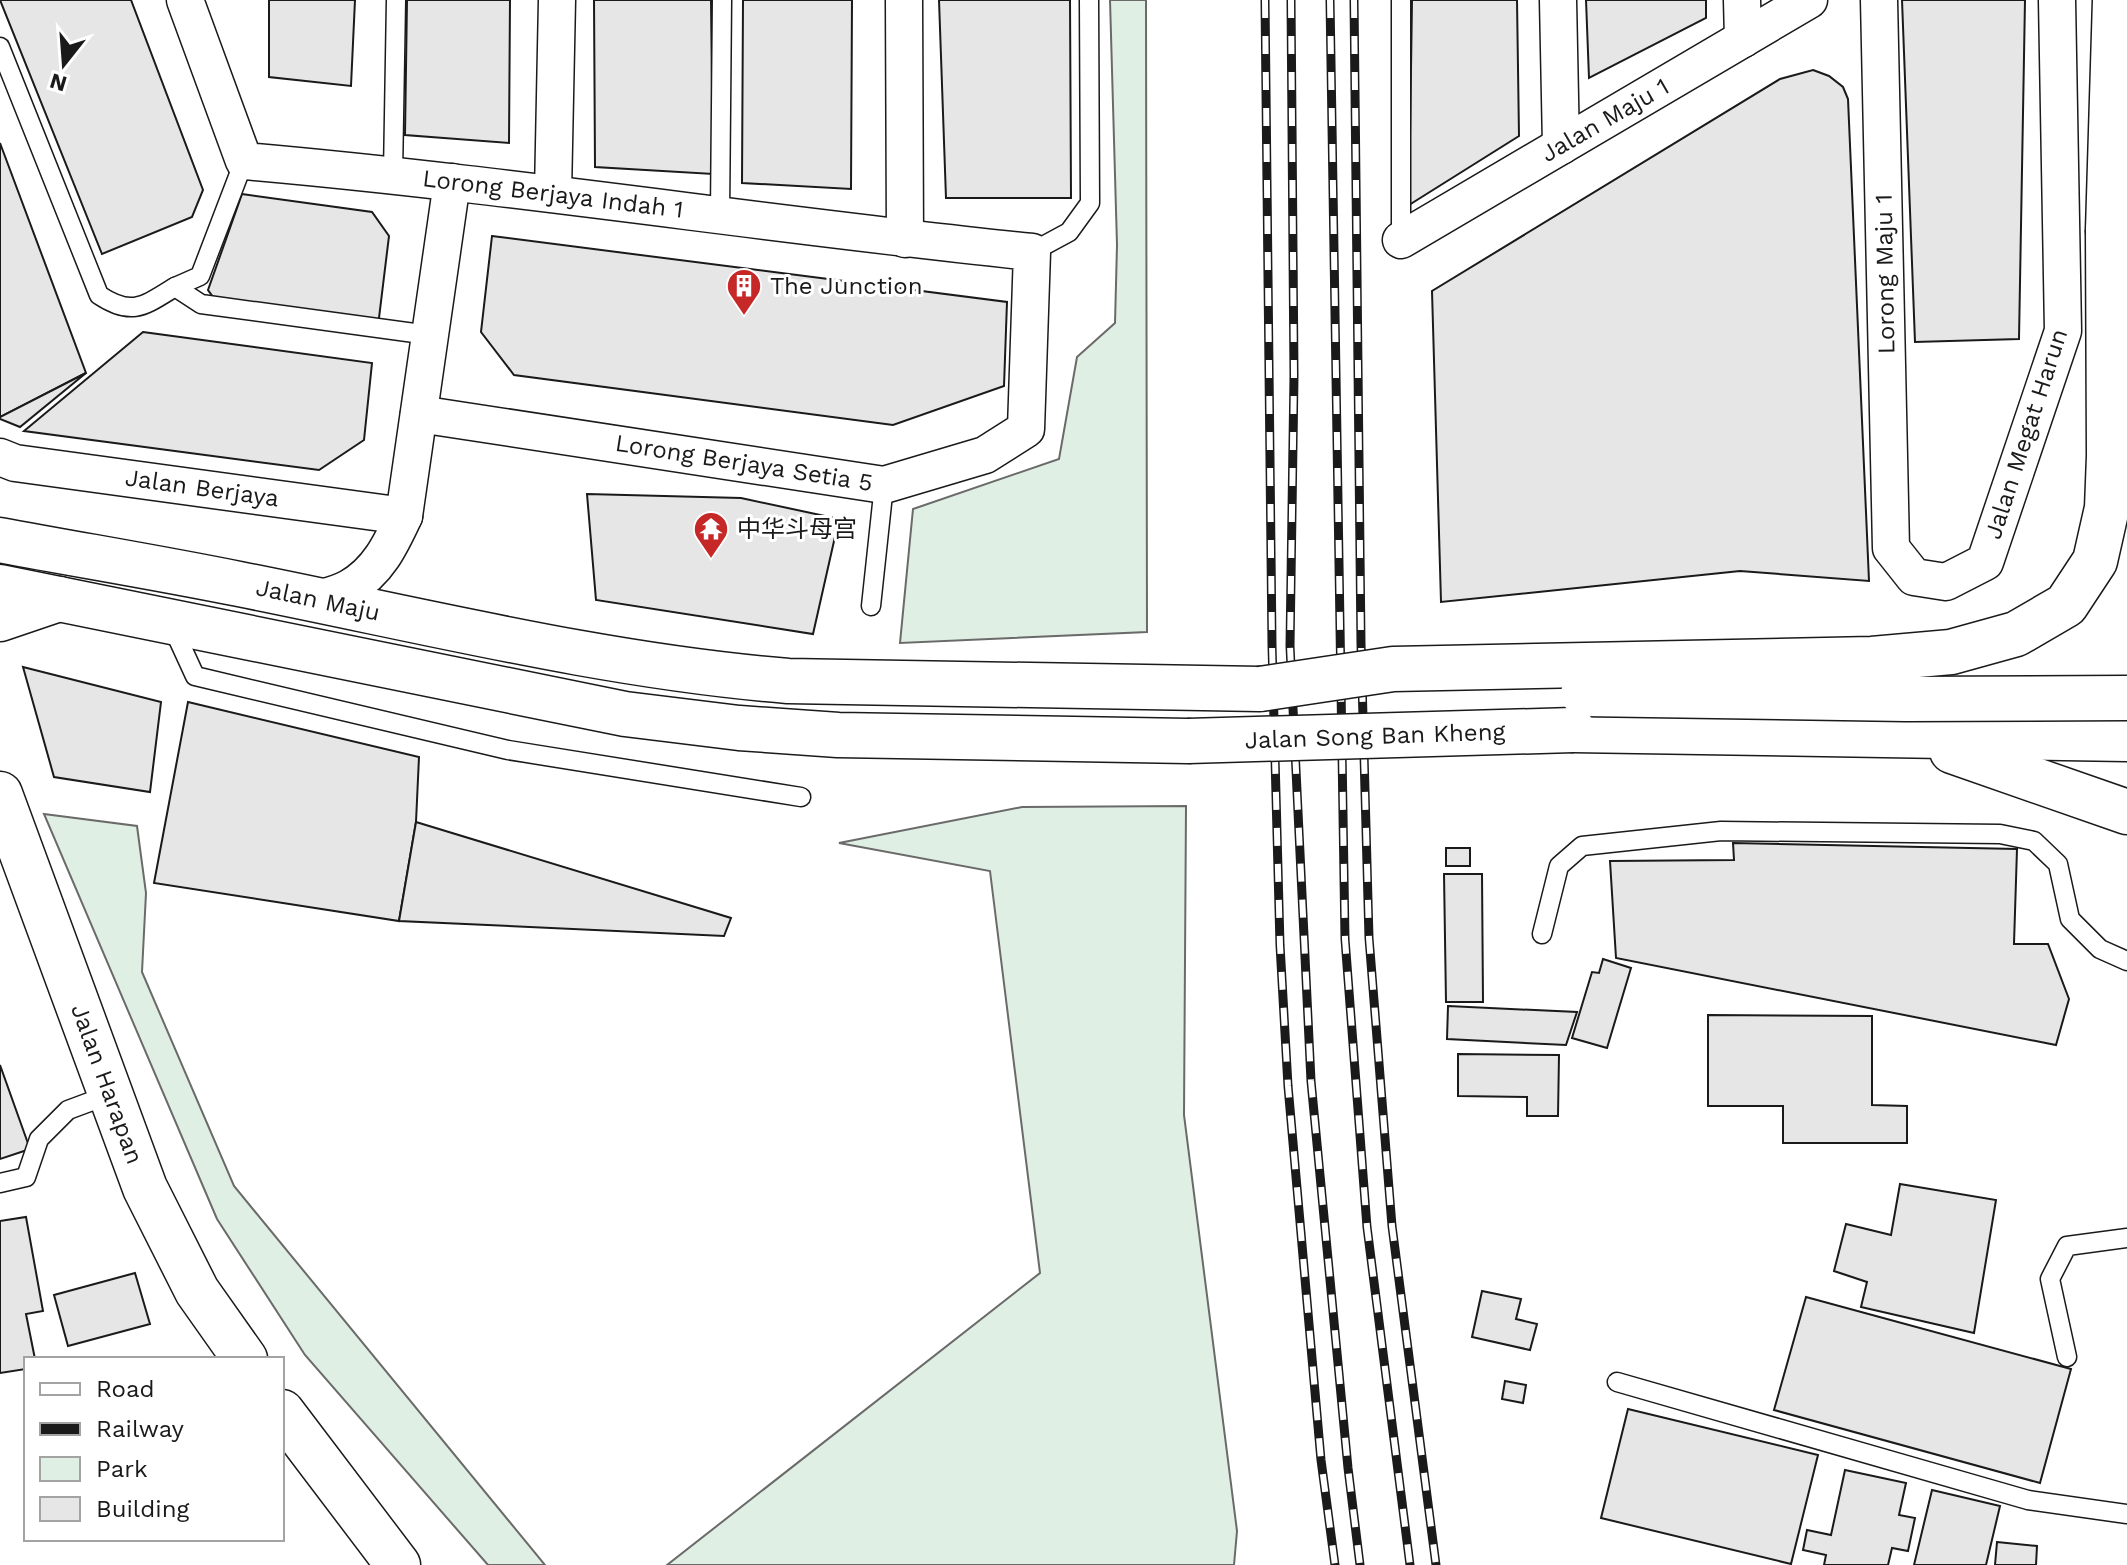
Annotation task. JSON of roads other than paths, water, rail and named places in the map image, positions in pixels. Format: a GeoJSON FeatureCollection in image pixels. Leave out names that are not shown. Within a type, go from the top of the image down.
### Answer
{"type":"FeatureCollection","features":[{"type":"Feature","properties":{"kind":"main road"},"geometry":{"type":"LineString","coordinates":[[1260,689],[1393,669],[1872,659],[1951,652],[2016,634],[2066,605],[2095,561],[2107,508],[2108,230],[2115,0]]}},
{"type":"Feature","properties":{"kind":"main road","name":"Jalan Maju"},"geometry":{"type":"LineString","coordinates":[[0,540],[241,584],[312,601],[635,664]]}},
{"type":"Feature","properties":{"kind":"main road"},"geometry":{"type":"LineString","coordinates":[[0,587],[171,624]]}},
{"type":"Feature","properties":{"kind":"main road"},"geometry":{"type":"LineString","coordinates":[[0,619],[59,599]]}},
{"type":"Feature","properties":{"kind":"main road","name":"Jalan Song Ban Kheng"},"geometry":{"type":"LineString","coordinates":[[171,624],[625,714],[739,728],[838,735],[1137,741],[1573,730],[2127,739]]}},
{"type":"Feature","properties":{"kind":"main road","name":"Jalan Song Ban Kheng"},"geometry":{"type":"LineString","coordinates":[[635,664],[711,675],[788,681],[1906,699],[2127,698]]}},
{"type":"Feature","properties":{"kind":"main road"},"geometry":{"type":"LineString","coordinates":[[1908,737],[2127,812]]}},
{"type":"Feature","properties":{"kind":"main road","name":"Jalan Harapan"},"geometry":{"type":"LineString","coordinates":[[0,794],[145,1188],[197,1291],[244,1357]]}},
{"type":"Feature","properties":{"kind":"main road"},"geometry":{"type":"LineString","coordinates":[[284,1415],[398,1565]]}},
{"type":"Feature","properties":{"kind":"street"},"geometry":{"type":"LineString","coordinates":[[185,0],[244,161]]}},
{"type":"Feature","properties":{"kind":"street"},"geometry":{"type":"LineString","coordinates":[[553,193],[557,0]]}},
{"type":"Feature","properties":{"kind":"street"},"geometry":{"type":"LineString","coordinates":[[904,0],[905,239]]}},
{"type":"Feature","properties":{"kind":"street"},"geometry":{"type":"LineString","coordinates":[[1558,0],[1561,146]]}},
{"type":"Feature","properties":{"kind":"street"},"geometry":{"type":"LineString","coordinates":[[1742,0],[1743,39]]}},
{"type":"Feature","properties":{"kind":"street","name":"Jalan Maju 1"},"geometry":{"type":"LineString","coordinates":[[1401,240],[1809,0]]}},
{"type":"Feature","properties":{"kind":"street","name":"Lorong Maju 1"},"geometry":{"type":"LineString","coordinates":[[1879,0],[1891,548]]}},
{"type":"Feature","properties":{"kind":"street","name":"Jalan Megat Harun"},"geometry":{"type":"LineString","coordinates":[[1891,548],[1914,577],[1946,582],[1985,562],[2063,331],[2057,0]]}},
{"type":"Feature","properties":{"kind":"street","name":"Lorong Berjaya Indah 1"},"geometry":{"type":"LineString","coordinates":[[244,161],[393,174],[905,239],[1032,252]]}},
{"type":"Feature","properties":{"kind":"street"},"geometry":{"type":"LineString","coordinates":[[312,601],[348,588],[366,575],[387,553],[404,516],[452,182]]}},
{"type":"Feature","properties":{"kind":"street","name":"Lorong Berjaya Setia 5"},"geometry":{"type":"LineString","coordinates":[[419,414],[884,485],[985,455],[1026,429],[1032,252]]}},
{"type":"Feature","properties":{"kind":"street","name":"Jalan Berjaya"},"geometry":{"type":"LineString","coordinates":[[0,457],[15,463],[404,516]]}},
{"type":"Feature","properties":{"kind":"lane"},"geometry":{"type":"LineString","coordinates":[[393,174],[396,0]]}},
{"type":"Feature","properties":{"kind":"lane"},"geometry":{"type":"LineString","coordinates":[[720,214],[722,0]]}},
{"type":"Feature","properties":{"kind":"lane"},"geometry":{"type":"LineString","coordinates":[[1032,252],[1069,232],[1090,203],[1089,0]]}},
{"type":"Feature","properties":{"kind":"lane"},"geometry":{"type":"LineString","coordinates":[[1401,0],[1401,240]]}},
{"type":"Feature","properties":{"kind":"lane"},"geometry":{"type":"LineString","coordinates":[[0,47],[99,295],[119,308],[142,307],[200,276],[244,161]]}},
{"type":"Feature","properties":{"kind":"lane"},"geometry":{"type":"LineString","coordinates":[[175,287],[201,304],[429,335]]}},
{"type":"Feature","properties":{"kind":"lane"},"geometry":{"type":"LineString","coordinates":[[871,606],[884,485]]}},
{"type":"Feature","properties":{"kind":"lane"},"geometry":{"type":"LineString","coordinates":[[171,624],[195,676],[508,750],[801,797]]}},
{"type":"Feature","properties":{"kind":"lane"},"geometry":{"type":"LineString","coordinates":[[1542,934],[1559,866],[1582,846],[1721,831],[2000,834],[2034,841],[2058,864],[2070,919],[2100,949],[2127,961]]}},
{"type":"Feature","properties":{"kind":"lane"},"geometry":{"type":"LineString","coordinates":[[0,1183],[26,1177],[39,1139],[68,1110],[111,1094]]}},
{"type":"Feature","properties":{"kind":"lane"},"geometry":{"type":"LineString","coordinates":[[2067,1357],[2050,1279],[2067,1246],[2127,1238]]}},
{"type":"Feature","properties":{"kind":"lane"},"geometry":{"type":"LineString","coordinates":[[1617,1382],[2028,1500],[2127,1514]]}},
{"type":"Feature","properties":{"kind":"railway"},"geometry":{"type":"LineString","coordinates":[[1265,0],[1272,645],[1280,945],[1288,1086],[1321,1460],[1335,1565]]}},
{"type":"Feature","properties":{"kind":"railway"},"geometry":{"type":"LineString","coordinates":[[1291,0],[1294,376],[1290,646],[1311,1081],[1360,1565]]}},
{"type":"Feature","properties":{"kind":"railway"},"geometry":{"type":"LineString","coordinates":[[1330,0],[1345,939],[1367,1227],[1410,1565]]}},
{"type":"Feature","properties":{"kind":"railway"},"geometry":{"type":"LineString","coordinates":[[1354,0],[1361,644],[1369,938],[1392,1226],[1436,1565]]}},
{"type":"Feature","properties":{"kind":"place","name":"The Junction"},"geometry":{"type":"Point","coordinates":[744,317]}},
{"type":"Feature","properties":{"kind":"place","name":"中华斗母宫"},"geometry":{"type":"Point","coordinates":[711,560]}}]}
